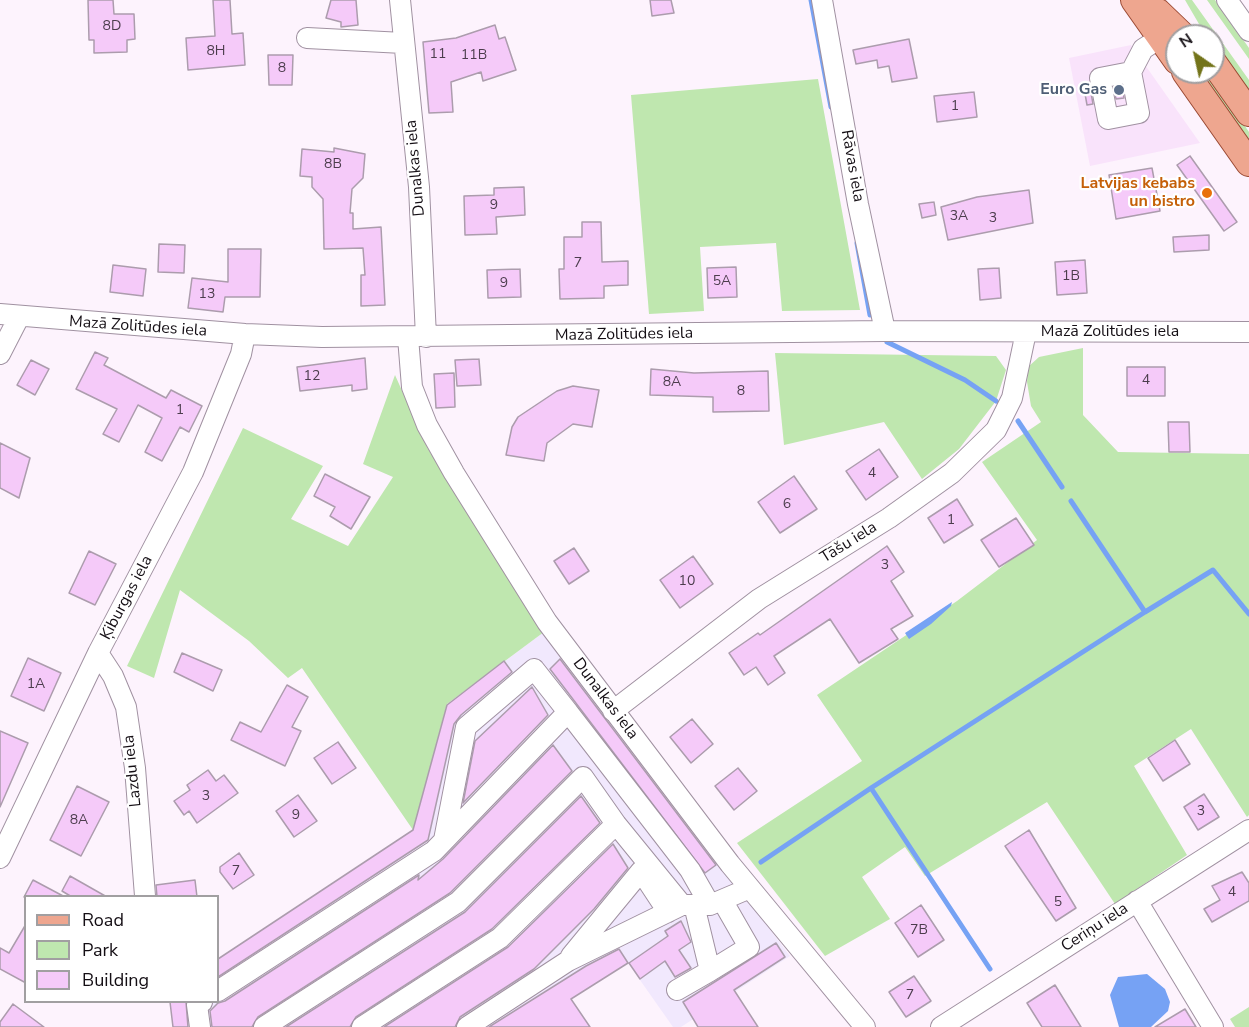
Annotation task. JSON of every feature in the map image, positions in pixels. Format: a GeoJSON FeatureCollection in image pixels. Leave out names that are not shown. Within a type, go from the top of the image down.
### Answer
{"type":"FeatureCollection","features":[{"type":"Feature","properties":{"kind":"main road"},"geometry":{"type":"LineString","coordinates":[[1169,0],[1186,24]]}},
{"type":"Feature","properties":{"kind":"main road"},"geometry":{"type":"LineString","coordinates":[[1139,7],[1158,12],[1165,24]]}},
{"type":"Feature","properties":{"kind":"main road"},"geometry":{"type":"LineString","coordinates":[[1225,80],[1249,113]]}},
{"type":"Feature","properties":{"kind":"main road"},"geometry":{"type":"LineString","coordinates":[[1193,84],[1249,164]]}},
{"type":"Feature","properties":{"kind":"street","name":"Dunalkas iela"},"geometry":{"type":"LineString","coordinates":[[400,0],[419,187],[417,337],[412,387],[432,435],[547,622],[750,888],[865,1027]]}},
{"type":"Feature","properties":{"kind":"street","name":"Rāvas iela"},"geometry":{"type":"LineString","coordinates":[[822,0],[858,204],[885,331]]}},
{"type":"Feature","properties":{"kind":"street"},"geometry":{"type":"LineString","coordinates":[[1227,0],[1249,31]]}},
{"type":"Feature","properties":{"kind":"street"},"geometry":{"type":"LineString","coordinates":[[307,38],[403,43]]}},
{"type":"Feature","properties":{"kind":"street"},"geometry":{"type":"LineString","coordinates":[[1131,72],[1143,49],[1165,40]]}},
{"type":"Feature","properties":{"kind":"street"},"geometry":{"type":"LineString","coordinates":[[0,354],[9,315]]}},
{"type":"Feature","properties":{"kind":"street","name":"Mazā Zolitūdes iela"},"geometry":{"type":"LineString","coordinates":[[9,315],[245,334],[417,337],[885,331],[1249,332]]}},
{"type":"Feature","properties":{"kind":"street","name":"Tāšu iela"},"geometry":{"type":"LineString","coordinates":[[613,711],[759,599],[889,518],[952,473],[996,429],[1012,398],[1026,332]]}},
{"type":"Feature","properties":{"kind":"street","name":"Ķiburgas iela"},"geometry":{"type":"LineString","coordinates":[[0,858],[98,653],[193,472],[240,354],[245,334]]}},
{"type":"Feature","properties":{"kind":"street","name":"Lazdu iela"},"geometry":{"type":"LineString","coordinates":[[98,653],[113,676],[126,707],[135,768],[145,895]]}},
{"type":"Feature","properties":{"kind":"street"},"geometry":{"type":"LineString","coordinates":[[444,840],[466,727],[534,669],[690,870],[695,905],[710,971]]}},
{"type":"Feature","properties":{"kind":"street"},"geometry":{"type":"LineString","coordinates":[[219,990],[434,851],[568,711]]}},
{"type":"Feature","properties":{"kind":"street"},"geometry":{"type":"LineString","coordinates":[[264,1027],[458,902],[583,777],[616,824],[695,905]]}},
{"type":"Feature","properties":{"kind":"street"},"geometry":{"type":"LineString","coordinates":[[362,1027],[500,938],[616,824]]}},
{"type":"Feature","properties":{"kind":"street","name":"Ceriņu iela"},"geometry":{"type":"LineString","coordinates":[[941,1027],[964,1021],[1137,901],[1249,830]]}},
{"type":"Feature","properties":{"kind":"street"},"geometry":{"type":"LineString","coordinates":[[568,961],[641,871],[695,905],[749,946],[677,990]]}},
{"type":"Feature","properties":{"kind":"street"},"geometry":{"type":"LineString","coordinates":[[467,1027],[568,961],[695,905],[750,888]]}},
{"type":"Feature","properties":{"kind":"street"},"geometry":{"type":"LineString","coordinates":[[1137,901],[1213,1027]]}},
{"type":"Feature","properties":{"kind":"street"},"geometry":{"type":"LineString","coordinates":[[200,1003],[197,1005],[200,1027]]}},
{"type":"Feature","properties":{"kind":"shaded area"},"geometry":{"type":"Polygon","coordinates":[[[1131,45],[1200,143],[1090,166],[1069,58],[1131,45]]]}},
{"type":"Feature","properties":{"kind":"shaded area"},"geometry":{"type":"Polygon","coordinates":[[[544,632],[790,956],[681,1027],[673,1027],[628,963],[526,1027],[173,1027],[170,1003],[219,1003],[219,958],[412,830],[447,704],[544,632]]]}},
{"type":"Feature","properties":{"kind":"green space"},"geometry":{"type":"Polygon","coordinates":[[[1185,0],[1192,0],[1209,24],[1199,24],[1185,0]]]}},
{"type":"Feature","properties":{"kind":"green space"},"geometry":{"type":"Polygon","coordinates":[[[1207,0],[1215,0],[1249,48],[1249,59],[1225,24],[1207,0]]]}},
{"type":"Feature","properties":{"kind":"green space"},"geometry":{"type":"Polygon","coordinates":[[[1225,46],[1249,80],[1249,97],[1225,63],[1225,46]]]}},
{"type":"Feature","properties":{"kind":"green space"},"geometry":{"type":"Polygon","coordinates":[[[818,79],[860,310],[782,311],[776,243],[700,247],[704,311],[649,314],[631,95],[818,79]]]}},
{"type":"Feature","properties":{"kind":"green space"},"geometry":{"type":"Polygon","coordinates":[[[1205,84],[1216,84],[1249,132],[1249,146],[1205,84]]]}},
{"type":"Feature","properties":{"kind":"green space"},"geometry":{"type":"Polygon","coordinates":[[[1083,348],[1083,415],[1118,452],[1249,454],[1249,815],[1247,817],[1191,729],[1134,766],[1187,855],[1115,904],[1047,802],[925,876],[905,847],[862,877],[890,919],[825,956],[737,843],[862,761],[817,695],[957,601],[1037,540],[982,462],[1041,422],[1031,406],[1027,382],[1028,367],[1039,357],[1083,348]]]}},
{"type":"Feature","properties":{"kind":"green space"},"geometry":{"type":"Polygon","coordinates":[[[775,353],[996,356],[1006,370],[996,401],[959,449],[922,479],[884,422],[784,445],[775,353]]]}},
{"type":"Feature","properties":{"kind":"green space"},"geometry":{"type":"Polygon","coordinates":[[[395,375],[428,449],[544,632],[447,704],[413,830],[302,668],[288,678],[249,641],[180,590],[154,678],[127,666],[243,428],[323,466],[291,519],[348,546],[393,477],[363,464],[395,375]]]}},
{"type":"Feature","properties":{"kind":"green space"},"geometry":{"type":"Polygon","coordinates":[[[1249,1007],[1249,1027],[1235,1027],[1230,1019],[1249,1007]]]}},
{"type":"Feature","properties":{"kind":"water"},"geometry":{"type":"Polygon","coordinates":[[[952,602],[951,606],[931,624],[909,639],[905,633],[952,602]]]}},
{"type":"Feature","properties":{"kind":"water"},"geometry":{"type":"Polygon","coordinates":[[[1147,974],[1165,989],[1170,1002],[1168,1011],[1151,1027],[1119,1027],[1110,995],[1118,977],[1147,974]]]}},
{"type":"Feature","properties":{"kind":"building"},"geometry":{"type":"Polygon","coordinates":[[[88,0],[113,0],[114,14],[134,14],[135,39],[127,40],[127,52],[94,53],[94,40],[89,40],[88,0]]]}},
{"type":"Feature","properties":{"kind":"building"},"geometry":{"type":"Polygon","coordinates":[[[213,0],[230,0],[232,34],[243,33],[245,65],[188,70],[186,38],[215,36],[213,0]]]}},
{"type":"Feature","properties":{"kind":"building"},"geometry":{"type":"Polygon","coordinates":[[[331,0],[356,0],[358,25],[341,27],[341,22],[326,18],[331,0]]]}},
{"type":"Feature","properties":{"kind":"building"},"geometry":{"type":"Polygon","coordinates":[[[650,0],[671,0],[674,13],[652,16],[650,0]]]}},
{"type":"Feature","properties":{"kind":"building"},"geometry":{"type":"Polygon","coordinates":[[[495,25],[499,39],[505,37],[516,70],[483,81],[481,72],[451,82],[453,112],[429,113],[423,42],[456,38],[495,25]]]}},
{"type":"Feature","properties":{"kind":"building"},"geometry":{"type":"Polygon","coordinates":[[[909,39],[917,78],[892,82],[889,66],[878,68],[877,60],[856,64],[853,50],[909,39]]]}},
{"type":"Feature","properties":{"kind":"building"},"geometry":{"type":"Polygon","coordinates":[[[268,55],[293,55],[292,85],[269,85],[268,55]]]}},
{"type":"Feature","properties":{"kind":"building"},"geometry":{"type":"Polygon","coordinates":[[[1122,86],[1124,98],[1116,99],[1114,87],[1122,86]]]}},
{"type":"Feature","properties":{"kind":"building"},"geometry":{"type":"Polygon","coordinates":[[[1090,87],[1093,104],[1087,105],[1084,88],[1090,87]]]}},
{"type":"Feature","properties":{"kind":"building"},"geometry":{"type":"Polygon","coordinates":[[[974,92],[977,117],[937,122],[934,96],[974,92]]]}},
{"type":"Feature","properties":{"kind":"building"},"geometry":{"type":"Polygon","coordinates":[[[334,148],[365,154],[363,178],[352,189],[350,213],[353,213],[353,229],[381,227],[385,305],[361,306],[361,275],[365,275],[363,248],[324,249],[323,199],[312,187],[312,177],[300,176],[302,149],[334,152],[334,148]]]}},
{"type":"Feature","properties":{"kind":"building","name":"Latvijas kebabs un bistro"},"geometry":{"type":"Polygon","coordinates":[[[1190,156],[1237,222],[1224,231],[1177,165],[1190,156]]]}},
{"type":"Feature","properties":{"kind":"building"},"geometry":{"type":"Polygon","coordinates":[[[1152,168],[1160,211],[1116,219],[1109,175],[1152,168]]]}},
{"type":"Feature","properties":{"kind":"building"},"geometry":{"type":"Polygon","coordinates":[[[524,187],[525,215],[496,217],[497,234],[465,235],[464,196],[494,195],[494,188],[524,187]]]}},
{"type":"Feature","properties":{"kind":"building"},"geometry":{"type":"Polygon","coordinates":[[[1029,190],[1033,223],[948,240],[941,207],[977,197],[1029,190]]]}},
{"type":"Feature","properties":{"kind":"building"},"geometry":{"type":"Polygon","coordinates":[[[934,202],[936,215],[922,218],[919,204],[934,202]]]}},
{"type":"Feature","properties":{"kind":"building"},"geometry":{"type":"Polygon","coordinates":[[[582,222],[601,222],[602,262],[628,261],[628,285],[604,286],[604,298],[560,299],[559,269],[564,269],[564,237],[582,237],[582,222]]]}},
{"type":"Feature","properties":{"kind":"building"},"geometry":{"type":"Polygon","coordinates":[[[1209,235],[1209,250],[1174,252],[1173,237],[1209,235]]]}},
{"type":"Feature","properties":{"kind":"building"},"geometry":{"type":"Polygon","coordinates":[[[159,244],[185,245],[184,273],[158,272],[159,244]]]}},
{"type":"Feature","properties":{"kind":"building"},"geometry":{"type":"Polygon","coordinates":[[[228,249],[261,249],[260,297],[225,297],[223,312],[188,308],[192,278],[228,282],[228,249]]]}},
{"type":"Feature","properties":{"kind":"building"},"geometry":{"type":"Polygon","coordinates":[[[1085,260],[1087,293],[1057,295],[1055,262],[1085,260]]]}},
{"type":"Feature","properties":{"kind":"building"},"geometry":{"type":"Polygon","coordinates":[[[113,265],[146,269],[143,296],[110,292],[113,265]]]}},
{"type":"Feature","properties":{"kind":"building"},"geometry":{"type":"Polygon","coordinates":[[[736,267],[737,297],[708,298],[707,268],[736,267]]]}},
{"type":"Feature","properties":{"kind":"building"},"geometry":{"type":"Polygon","coordinates":[[[999,268],[1001,298],[980,300],[978,269],[999,268]]]}},
{"type":"Feature","properties":{"kind":"building"},"geometry":{"type":"Polygon","coordinates":[[[520,269],[521,297],[488,298],[487,270],[520,269]]]}},
{"type":"Feature","properties":{"kind":"building"},"geometry":{"type":"Polygon","coordinates":[[[95,352],[108,358],[104,365],[166,398],[171,390],[202,406],[189,432],[180,427],[162,461],[145,452],[162,418],[138,405],[119,442],[103,434],[117,409],[76,389],[95,352]]]}},
{"type":"Feature","properties":{"kind":"building"},"geometry":{"type":"Polygon","coordinates":[[[365,358],[367,389],[352,391],[352,385],[300,391],[297,367],[365,358]]]}},
{"type":"Feature","properties":{"kind":"building"},"geometry":{"type":"Polygon","coordinates":[[[479,359],[481,385],[457,386],[455,360],[479,359]]]}},
{"type":"Feature","properties":{"kind":"building"},"geometry":{"type":"Polygon","coordinates":[[[31,360],[49,369],[35,395],[17,385],[31,360]]]}},
{"type":"Feature","properties":{"kind":"building"},"geometry":{"type":"Polygon","coordinates":[[[1127,367],[1165,367],[1165,396],[1127,396],[1127,367]]]}},
{"type":"Feature","properties":{"kind":"building"},"geometry":{"type":"Polygon","coordinates":[[[651,369],[694,373],[768,371],[769,411],[713,412],[713,397],[650,395],[651,369]]]}},
{"type":"Feature","properties":{"kind":"building"},"geometry":{"type":"Polygon","coordinates":[[[454,373],[455,407],[436,408],[434,374],[454,373]]]}},
{"type":"Feature","properties":{"kind":"building"},"geometry":{"type":"Polygon","coordinates":[[[573,386],[599,390],[592,427],[573,424],[547,443],[544,461],[506,455],[512,427],[518,417],[557,391],[573,386]]]}},
{"type":"Feature","properties":{"kind":"building"},"geometry":{"type":"Polygon","coordinates":[[[1168,422],[1189,422],[1190,452],[1169,452],[1168,422]]]}},
{"type":"Feature","properties":{"kind":"building"},"geometry":{"type":"Polygon","coordinates":[[[0,443],[30,458],[19,498],[0,488],[0,443]]]}},
{"type":"Feature","properties":{"kind":"building"},"geometry":{"type":"Polygon","coordinates":[[[879,449],[898,477],[866,500],[846,471],[879,449]]]}},
{"type":"Feature","properties":{"kind":"building"},"geometry":{"type":"Polygon","coordinates":[[[325,474],[370,497],[351,529],[330,516],[335,507],[314,496],[325,474]]]}},
{"type":"Feature","properties":{"kind":"building"},"geometry":{"type":"Polygon","coordinates":[[[794,476],[817,509],[780,533],[758,502],[794,476]]]}},
{"type":"Feature","properties":{"kind":"building"},"geometry":{"type":"Polygon","coordinates":[[[957,499],[973,525],[944,543],[928,518],[957,499]]]}},
{"type":"Feature","properties":{"kind":"building"},"geometry":{"type":"Polygon","coordinates":[[[1016,518],[1034,545],[999,567],[981,540],[1016,518]]]}},
{"type":"Feature","properties":{"kind":"building"},"geometry":{"type":"Polygon","coordinates":[[[887,546],[904,572],[891,581],[913,616],[891,629],[898,639],[859,663],[830,619],[774,656],[785,673],[768,685],[756,667],[744,675],[729,653],[758,633],[760,635],[887,546]]]}},
{"type":"Feature","properties":{"kind":"building"},"geometry":{"type":"Polygon","coordinates":[[[574,548],[589,571],[569,584],[554,561],[574,548]]]}},
{"type":"Feature","properties":{"kind":"building"},"geometry":{"type":"Polygon","coordinates":[[[89,551],[116,564],[95,605],[69,593],[89,551]]]}},
{"type":"Feature","properties":{"kind":"building"},"geometry":{"type":"Polygon","coordinates":[[[693,556],[713,584],[680,608],[660,580],[693,556]]]}},
{"type":"Feature","properties":{"kind":"building"},"geometry":{"type":"Polygon","coordinates":[[[182,653],[222,670],[213,691],[174,672],[182,653]]]}},
{"type":"Feature","properties":{"kind":"building"},"geometry":{"type":"Polygon","coordinates":[[[28,658],[61,673],[44,711],[11,696],[28,658]]]}},
{"type":"Feature","properties":{"kind":"building"},"geometry":{"type":"Polygon","coordinates":[[[560,659],[716,865],[705,873],[550,669],[560,659]]]}},
{"type":"Feature","properties":{"kind":"building"},"geometry":{"type":"Polygon","coordinates":[[[504,661],[512,672],[461,715],[454,724],[428,840],[219,976],[219,958],[413,830],[447,705],[504,661]]]}},
{"type":"Feature","properties":{"kind":"building"},"geometry":{"type":"Polygon","coordinates":[[[287,685],[308,697],[292,727],[301,731],[285,766],[231,740],[240,722],[261,732],[287,685]]]}},
{"type":"Feature","properties":{"kind":"building"},"geometry":{"type":"Polygon","coordinates":[[[532,687],[548,715],[463,803],[475,741],[532,687]]]}},
{"type":"Feature","properties":{"kind":"building"},"geometry":{"type":"Polygon","coordinates":[[[692,719],[713,744],[691,763],[670,737],[692,719]]]}},
{"type":"Feature","properties":{"kind":"building"},"geometry":{"type":"Polygon","coordinates":[[[0,731],[28,743],[0,807],[0,731]]]}},
{"type":"Feature","properties":{"kind":"building"},"geometry":{"type":"Polygon","coordinates":[[[1175,740],[1190,764],[1163,781],[1148,758],[1175,740]]]}},
{"type":"Feature","properties":{"kind":"building"},"geometry":{"type":"Polygon","coordinates":[[[338,742],[356,768],[332,784],[314,758],[338,742]]]}},
{"type":"Feature","properties":{"kind":"building"},"geometry":{"type":"Polygon","coordinates":[[[553,745],[572,771],[450,893],[258,1017],[252,1027],[212,1027],[210,1011],[218,1003],[225,1001],[419,875],[418,880],[443,859],[553,745]]]}},
{"type":"Feature","properties":{"kind":"building"},"geometry":{"type":"Polygon","coordinates":[[[738,768],[757,791],[734,810],[715,786],[738,768]]]}},
{"type":"Feature","properties":{"kind":"building"},"geometry":{"type":"Polygon","coordinates":[[[208,770],[216,781],[224,775],[238,793],[197,823],[189,811],[184,815],[174,801],[190,790],[187,785],[208,770]]]}},
{"type":"Feature","properties":{"kind":"building"},"geometry":{"type":"Polygon","coordinates":[[[77,786],[109,802],[81,856],[50,840],[77,786]]]}},
{"type":"Feature","properties":{"kind":"building"},"geometry":{"type":"Polygon","coordinates":[[[1204,794],[1219,817],[1198,830],[1184,807],[1204,794]]]}},
{"type":"Feature","properties":{"kind":"building"},"geometry":{"type":"Polygon","coordinates":[[[298,795],[317,821],[294,837],[276,811],[298,795]]]}},
{"type":"Feature","properties":{"kind":"building"},"geometry":{"type":"Polygon","coordinates":[[[581,796],[600,823],[492,929],[356,1017],[350,1027],[286,1027],[465,912],[581,796]]]}},
{"type":"Feature","properties":{"kind":"building"},"geometry":{"type":"Polygon","coordinates":[[[1029,830],[1076,908],[1056,921],[1005,846],[1029,830]]]}},
{"type":"Feature","properties":{"kind":"building"},"geometry":{"type":"Polygon","coordinates":[[[613,844],[628,868],[594,909],[534,969],[460,1017],[455,1027],[384,1027],[508,947],[613,844]]]}},
{"type":"Feature","properties":{"kind":"building"},"geometry":{"type":"Polygon","coordinates":[[[239,853],[254,875],[233,889],[220,872],[220,867],[239,853]]]}},
{"type":"Feature","properties":{"kind":"building"},"geometry":{"type":"Polygon","coordinates":[[[1242,872],[1249,883],[1249,901],[1212,922],[1204,909],[1220,900],[1212,886],[1242,872]]]}},
{"type":"Feature","properties":{"kind":"building"},"geometry":{"type":"Polygon","coordinates":[[[70,876],[103,895],[69,895],[62,891],[70,876]]]}},
{"type":"Feature","properties":{"kind":"building"},"geometry":{"type":"Polygon","coordinates":[[[33,880],[61,895],[25,895],[33,880]]]}},
{"type":"Feature","properties":{"kind":"building"},"geometry":{"type":"Polygon","coordinates":[[[195,880],[197,895],[157,895],[156,885],[195,880]]]}},
{"type":"Feature","properties":{"kind":"building"},"geometry":{"type":"Polygon","coordinates":[[[921,905],[944,940],[918,957],[895,923],[921,905]]]}},
{"type":"Feature","properties":{"kind":"building"},"geometry":{"type":"Polygon","coordinates":[[[681,921],[691,942],[679,950],[691,968],[675,977],[665,961],[640,979],[629,963],[668,936],[665,931],[681,921]]]}},
{"type":"Feature","properties":{"kind":"building"},"geometry":{"type":"Polygon","coordinates":[[[24,927],[24,982],[0,969],[0,948],[9,953],[24,927]]]}},
{"type":"Feature","properties":{"kind":"building"},"geometry":{"type":"Polygon","coordinates":[[[776,943],[785,957],[734,990],[758,1027],[698,1027],[683,1002],[776,943]]]}},
{"type":"Feature","properties":{"kind":"building"},"geometry":{"type":"Polygon","coordinates":[[[619,949],[628,963],[571,999],[590,1027],[489,1027],[586,966],[619,949]]]}},
{"type":"Feature","properties":{"kind":"building"},"geometry":{"type":"Polygon","coordinates":[[[914,976],[931,1001],[906,1017],[889,992],[914,976]]]}},
{"type":"Feature","properties":{"kind":"building"},"geometry":{"type":"Polygon","coordinates":[[[1055,985],[1081,1027],[1042,1027],[1027,1003],[1055,985]]]}},
{"type":"Feature","properties":{"kind":"building"},"geometry":{"type":"Polygon","coordinates":[[[170,1003],[186,1003],[188,1027],[173,1027],[170,1003]]]}},
{"type":"Feature","properties":{"kind":"building"},"geometry":{"type":"Polygon","coordinates":[[[13,1004],[44,1027],[0,1027],[0,1022],[13,1004]]]}},
{"type":"Feature","properties":{"kind":"building"},"geometry":{"type":"Polygon","coordinates":[[[1185,1009],[1196,1027],[1155,1027],[1185,1009]]]}},
{"type":"Feature","properties":{"kind":"waterway"},"geometry":{"type":"LineString","coordinates":[[811,0],[831,107]]}},
{"type":"Feature","properties":{"kind":"waterway"},"geometry":{"type":"LineString","coordinates":[[857,243],[870,315]]}},
{"type":"Feature","properties":{"kind":"waterway"},"geometry":{"type":"LineString","coordinates":[[887,342],[965,380],[996,401]]}},
{"type":"Feature","properties":{"kind":"waterway"},"geometry":{"type":"LineString","coordinates":[[1018,421],[1062,487]]}},
{"type":"Feature","properties":{"kind":"waterway"},"geometry":{"type":"LineString","coordinates":[[1071,501],[1145,612],[1213,570],[1249,614]]}},
{"type":"Feature","properties":{"kind":"waterway"},"geometry":{"type":"LineString","coordinates":[[990,969],[871,788],[1145,612]]}},
{"type":"Feature","properties":{"kind":"waterway"},"geometry":{"type":"LineString","coordinates":[[761,862],[871,788]]}},
{"type":"Feature","properties":{"kind":"place","name":"Euro Gas"},"geometry":{"type":"Point","coordinates":[1119,90]}},
{"type":"Feature","properties":{"kind":"place","name":"Latvijas kebabs un bistro"},"geometry":{"type":"Point","coordinates":[1207,193]}}]}
